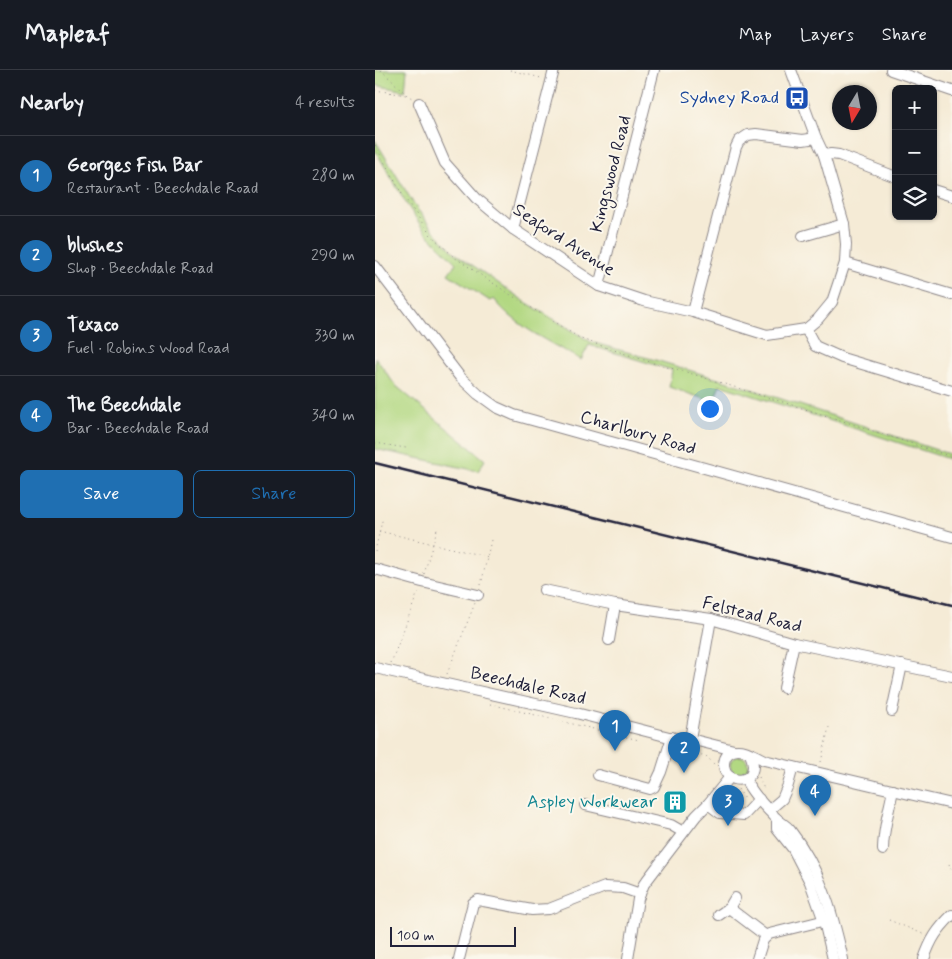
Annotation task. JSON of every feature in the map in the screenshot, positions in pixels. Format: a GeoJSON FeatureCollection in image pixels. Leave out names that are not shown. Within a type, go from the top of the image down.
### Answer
{"type":"FeatureCollection","features":[{"type":"Feature","properties":{"kind":"street","name":"Kingswood Road"},"geometry":{"type":"LineString","coordinates":[[599,286],[654,70]]}},
{"type":"Feature","properties":{"kind":"street"},"geometry":{"type":"LineString","coordinates":[[791,70],[823,155],[845,224],[845,263],[832,302],[818,319],[806,329],[815,346],[842,358],[952,391]]}},
{"type":"Feature","properties":{"kind":"street"},"geometry":{"type":"LineString","coordinates":[[891,70],[952,91]]}},
{"type":"Feature","properties":{"kind":"street"},"geometry":{"type":"LineString","coordinates":[[513,229],[553,75]]}},
{"type":"Feature","properties":{"kind":"street","name":"Seaford Avenue"},"geometry":{"type":"LineString","coordinates":[[419,103],[445,163],[476,198],[513,229],[599,286],[644,301],[693,312],[767,335],[806,329]]}},
{"type":"Feature","properties":{"kind":"street"},"geometry":{"type":"LineString","coordinates":[[693,312],[739,141],[748,135],[756,134],[803,140],[816,138]]}},
{"type":"Feature","properties":{"kind":"street"},"geometry":{"type":"LineString","coordinates":[[823,155],[839,155],[892,175]]}},
{"type":"Feature","properties":{"kind":"street"},"geometry":{"type":"LineString","coordinates":[[937,191],[952,196]]}},
{"type":"Feature","properties":{"kind":"street"},"geometry":{"type":"LineString","coordinates":[[803,236],[845,224]]}},
{"type":"Feature","properties":{"kind":"street"},"geometry":{"type":"LineString","coordinates":[[845,263],[952,295]]}},
{"type":"Feature","properties":{"kind":"street","name":"Charlbury Road"},"geometry":{"type":"LineString","coordinates":[[375,266],[460,377],[477,394],[496,407],[524,418],[952,537]]}},
{"type":"Feature","properties":{"kind":"street"},"geometry":{"type":"LineString","coordinates":[[375,569],[478,595]]}},
{"type":"Feature","properties":{"kind":"street","name":"Felstead Road"},"geometry":{"type":"LineString","coordinates":[[544,590],[615,605],[711,619],[793,643],[952,676]]}},
{"type":"Feature","properties":{"kind":"street"},"geometry":{"type":"LineString","coordinates":[[609,640],[615,605]]}},
{"type":"Feature","properties":{"kind":"street"},"geometry":{"type":"LineString","coordinates":[[690,739],[711,619]]}},
{"type":"Feature","properties":{"kind":"street"},"geometry":{"type":"LineString","coordinates":[[784,688],[793,643]]}},
{"type":"Feature","properties":{"kind":"street"},"geometry":{"type":"LineString","coordinates":[[892,711],[901,665]]}},
{"type":"Feature","properties":{"kind":"street","name":"Beechdale Road"},"geometry":{"type":"LineString","coordinates":[[375,668],[576,713],[718,753],[725,758]]}},
{"type":"Feature","properties":{"kind":"street","name":"Beechdale Road"},"geometry":{"type":"LineString","coordinates":[[672,741],[690,739],[734,750]]}},
{"type":"Feature","properties":{"kind":"street"},"geometry":{"type":"LineString","coordinates":[[598,775],[650,789],[657,782],[672,741]]}},
{"type":"Feature","properties":{"kind":"street"},"geometry":{"type":"LineString","coordinates":[[756,759],[749,777],[737,780],[730,777],[725,770],[723,762],[728,753],[734,750],[742,750],[756,759],[952,804]]}},
{"type":"Feature","properties":{"kind":"street"},"geometry":{"type":"LineString","coordinates":[[769,810],[782,800],[793,767]]}},
{"type":"Feature","properties":{"kind":"street"},"geometry":{"type":"LineString","coordinates":[[628,959],[637,904],[644,884],[695,816],[708,804],[730,777]]}},
{"type":"Feature","properties":{"kind":"street"},"geometry":{"type":"LineString","coordinates":[[745,778],[752,792],[777,819],[777,829],[793,849],[829,919],[843,959]]}},
{"type":"Feature","properties":{"kind":"street"},"geometry":{"type":"LineString","coordinates":[[883,850],[888,837],[886,819],[893,790]]}},
{"type":"Feature","properties":{"kind":"street"},"geometry":{"type":"LineString","coordinates":[[708,804],[720,813],[744,815],[759,799]]}},
{"type":"Feature","properties":{"kind":"street"},"geometry":{"type":"LineString","coordinates":[[585,805],[671,825],[683,832]]}},
{"type":"Feature","properties":{"kind":"street"},"geometry":{"type":"LineString","coordinates":[[459,959],[473,903],[478,900],[532,910],[549,909],[605,886],[623,888],[640,894]]}},
{"type":"Feature","properties":{"kind":"street"},"geometry":{"type":"LineString","coordinates":[[719,914],[729,908],[735,898]]}},
{"type":"Feature","properties":{"kind":"street"},"geometry":{"type":"LineString","coordinates":[[729,908],[766,936]]}},
{"type":"Feature","properties":{"kind":"street"},"geometry":{"type":"LineString","coordinates":[[924,959],[932,938],[952,915]]}},
{"type":"Feature","properties":{"kind":"street"},"geometry":{"type":"LineString","coordinates":[[757,959],[763,940],[773,932],[829,919]]}},
{"type":"Feature","properties":{"kind":"street"},"geometry":{"type":"LineString","coordinates":[[829,919],[833,959]]}},
{"type":"Feature","properties":{"kind":"path"},"geometry":{"type":"LineString","coordinates":[[381,70],[407,95],[419,103]]}},
{"type":"Feature","properties":{"kind":"path"},"geometry":{"type":"LineString","coordinates":[[510,70],[553,75]]}},
{"type":"Feature","properties":{"kind":"path"},"geometry":{"type":"LineString","coordinates":[[375,90],[407,95]]}},
{"type":"Feature","properties":{"kind":"path"},"geometry":{"type":"LineString","coordinates":[[375,146],[402,194],[430,234],[454,257],[581,340],[837,419],[952,457]]}},
{"type":"Feature","properties":{"kind":"path"},"geometry":{"type":"LineString","coordinates":[[375,443],[406,448]]}},
{"type":"Feature","properties":{"kind":"path"},"geometry":{"type":"LineString","coordinates":[[375,551],[383,516]]}},
{"type":"Feature","properties":{"kind":"path"},"geometry":{"type":"LineString","coordinates":[[391,663],[422,582],[438,526]]}},
{"type":"Feature","properties":{"kind":"path"},"geometry":{"type":"LineString","coordinates":[[379,531],[487,557]]}},
{"type":"Feature","properties":{"kind":"path"},"geometry":{"type":"LineString","coordinates":[[446,675],[478,595],[491,540]]}},
{"type":"Feature","properties":{"kind":"path"},"geometry":{"type":"LineString","coordinates":[[486,703],[645,741]]}},
{"type":"Feature","properties":{"kind":"path"},"geometry":{"type":"LineString","coordinates":[[820,764],[829,727]]}},
{"type":"Feature","properties":{"kind":"path"},"geometry":{"type":"LineString","coordinates":[[672,741],[706,756],[715,766]]}},
{"type":"Feature","properties":{"kind":"path"},"geometry":{"type":"LineString","coordinates":[[761,774],[759,778],[764,789]]}},
{"type":"Feature","properties":{"kind":"path"},"geometry":{"type":"LineString","coordinates":[[734,787],[745,798]]}},
{"type":"Feature","properties":{"kind":"path"},"geometry":{"type":"LineString","coordinates":[[949,864],[952,871]]}},
{"type":"Feature","properties":{"kind":"path"},"geometry":{"type":"LineString","coordinates":[[889,920],[932,938]]}},
{"type":"Feature","properties":{"kind":"green space"},"geometry":{"type":"Polygon","coordinates":[[[375,70],[407,70],[405,91],[375,85],[375,70]]]}},
{"type":"Feature","properties":{"kind":"green space"},"geometry":{"type":"Polygon","coordinates":[[[375,140],[415,206],[432,229],[455,253],[524,301],[591,342],[751,389],[952,455],[952,460],[720,385],[713,402],[669,387],[672,370],[589,345],[581,360],[523,326],[512,318],[494,299],[490,301],[448,274],[456,263],[425,232],[375,150],[375,140]]]}},
{"type":"Feature","properties":{"kind":"green space"},"geometry":{"type":"Polygon","coordinates":[[[375,357],[395,385],[485,460],[478,471],[375,449],[375,357]]]}},
{"type":"Feature","properties":{"kind":"green space"},"geometry":{"type":"Polygon","coordinates":[[[739,756],[745,759],[748,765],[745,771],[739,774],[733,771],[730,765],[733,759],[739,756]]]}},
{"type":"Feature","properties":{"kind":"railway"},"geometry":{"type":"LineString","coordinates":[[375,463],[952,605]]}},
{"type":"Feature","properties":{"kind":"place","name":"Sydney Road"},"geometry":{"type":"Point","coordinates":[797,98]}},
{"type":"Feature","properties":{"kind":"place","name":"Georges Fish Bar"},"geometry":{"type":"Point","coordinates":[615,751]}},
{"type":"Feature","properties":{"kind":"place","name":"blushes"},"geometry":{"type":"Point","coordinates":[684,773]}},
{"type":"Feature","properties":{"kind":"place","name":"Aspley Workwear"},"geometry":{"type":"Point","coordinates":[675,802]}},
{"type":"Feature","properties":{"kind":"place","name":"The Beechdale"},"geometry":{"type":"Point","coordinates":[815,816]}},
{"type":"Feature","properties":{"kind":"place","name":"Texaco"},"geometry":{"type":"Point","coordinates":[728,826]}}]}
